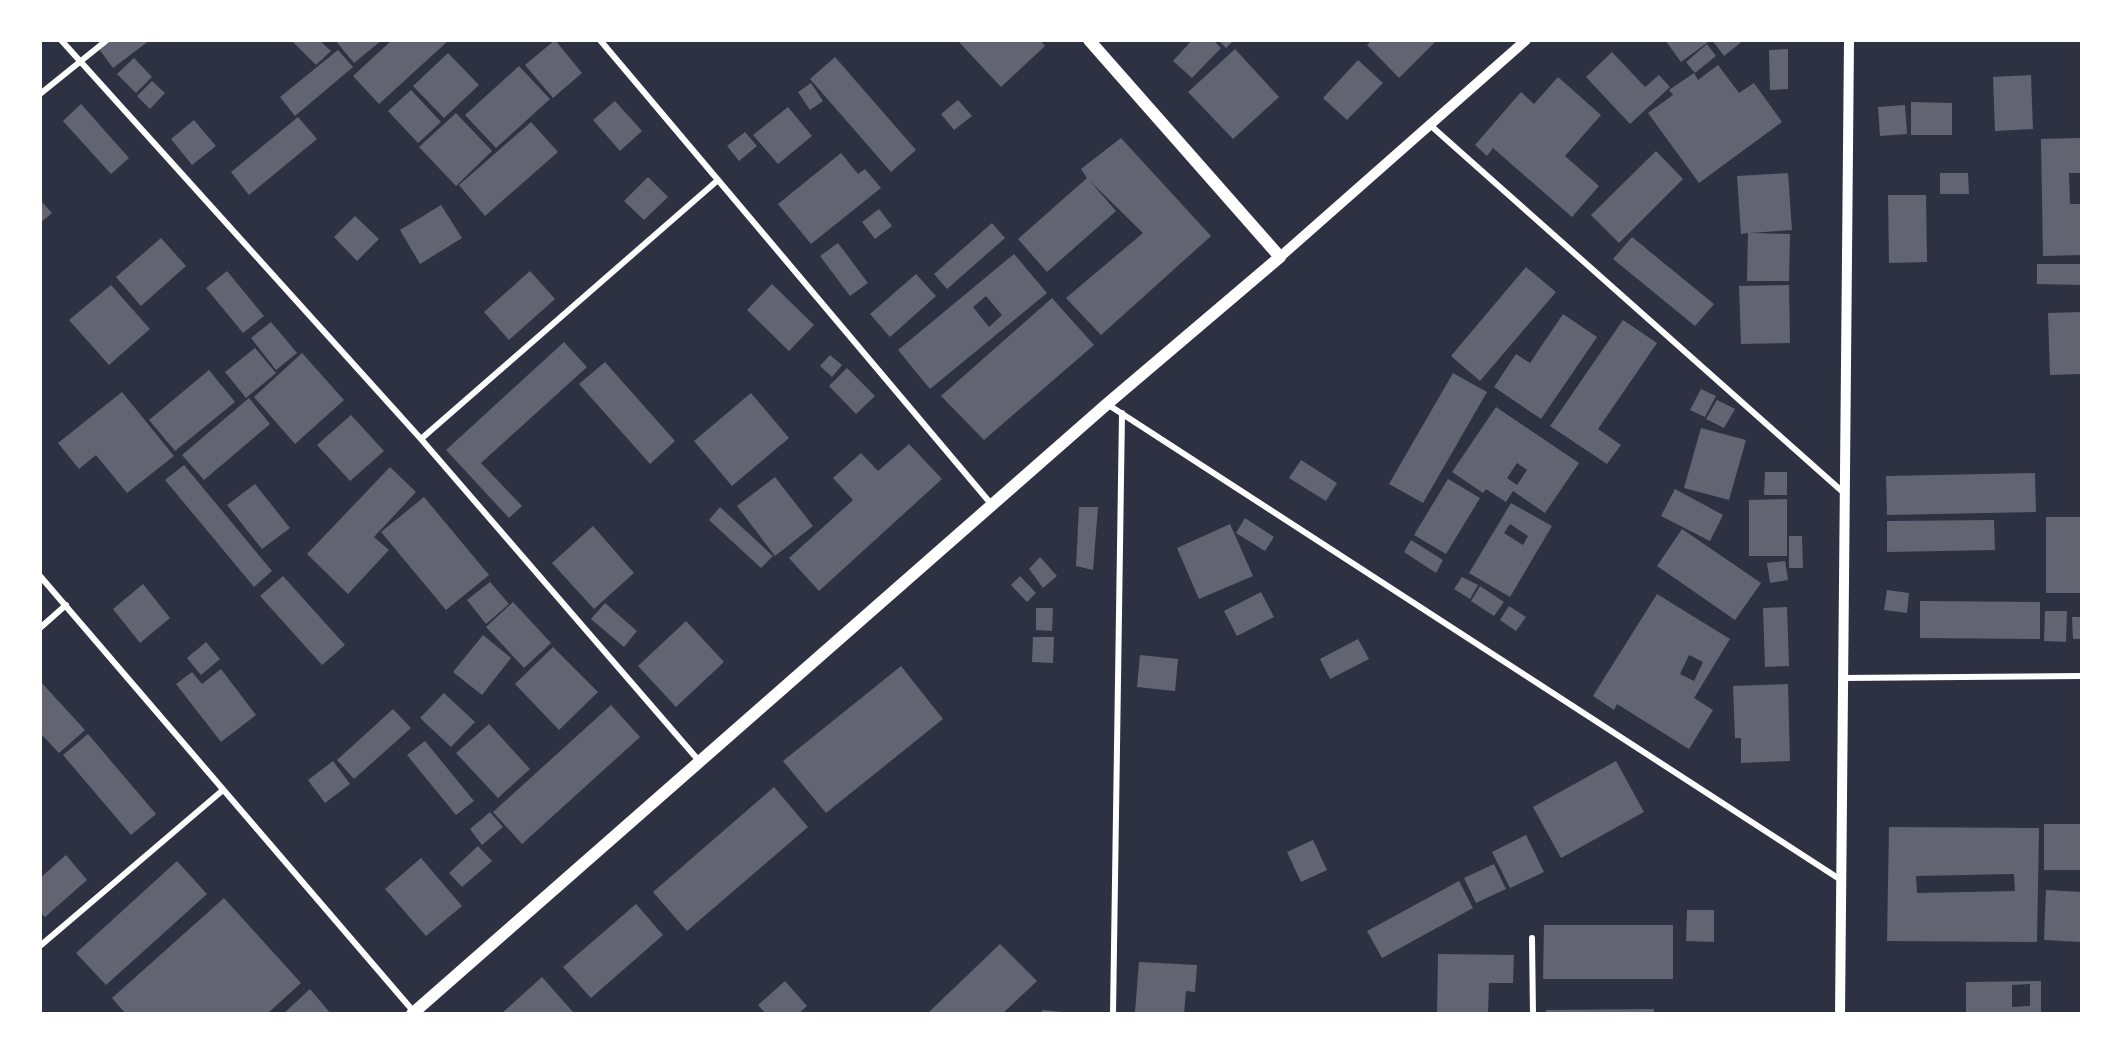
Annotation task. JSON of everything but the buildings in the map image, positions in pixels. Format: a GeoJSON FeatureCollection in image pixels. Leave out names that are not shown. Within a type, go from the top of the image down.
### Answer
{"type":"FeatureCollection","features":[{"type":"Feature","properties":{"kind":"main road"},"geometry":{"type":"LineString","coordinates":[[413,1013],[1107,404],[1280,257],[1089,40]]}},
{"type":"Feature","properties":{"kind":"street"},"geometry":{"type":"LineString","coordinates":[[61,40],[421,439],[700,762]]}},
{"type":"Feature","properties":{"kind":"street"},"geometry":{"type":"LineString","coordinates":[[40,94],[107,40]]}},
{"type":"Feature","properties":{"kind":"street"},"geometry":{"type":"LineString","coordinates":[[600,40],[992,505]]}},
{"type":"Feature","properties":{"kind":"street"},"geometry":{"type":"LineString","coordinates":[[1280,257],[1526,40]]}},
{"type":"Feature","properties":{"kind":"street"},"geometry":{"type":"LineString","coordinates":[[1840,1014],[1849,40]]}},
{"type":"Feature","properties":{"kind":"street"},"geometry":{"type":"LineString","coordinates":[[1430,125],[1845,493]]}},
{"type":"Feature","properties":{"kind":"street"},"geometry":{"type":"LineString","coordinates":[[421,439],[718,180]]}},
{"type":"Feature","properties":{"kind":"street"},"geometry":{"type":"LineString","coordinates":[[1107,404],[1841,881]]}},
{"type":"Feature","properties":{"kind":"street"},"geometry":{"type":"LineString","coordinates":[[1113,1014],[1122,413]]}},
{"type":"Feature","properties":{"kind":"street"},"geometry":{"type":"LineString","coordinates":[[40,576],[413,1013]]}},
{"type":"Feature","properties":{"kind":"street"},"geometry":{"type":"LineString","coordinates":[[40,628],[66,605]]}},
{"type":"Feature","properties":{"kind":"street"},"geometry":{"type":"LineString","coordinates":[[1843,678],[2082,676]]}},
{"type":"Feature","properties":{"kind":"street"},"geometry":{"type":"LineString","coordinates":[[40,946],[223,790]]}},
{"type":"Feature","properties":{"kind":"street"},"geometry":{"type":"LineString","coordinates":[[1532,938],[1533,1014]]}}]}
